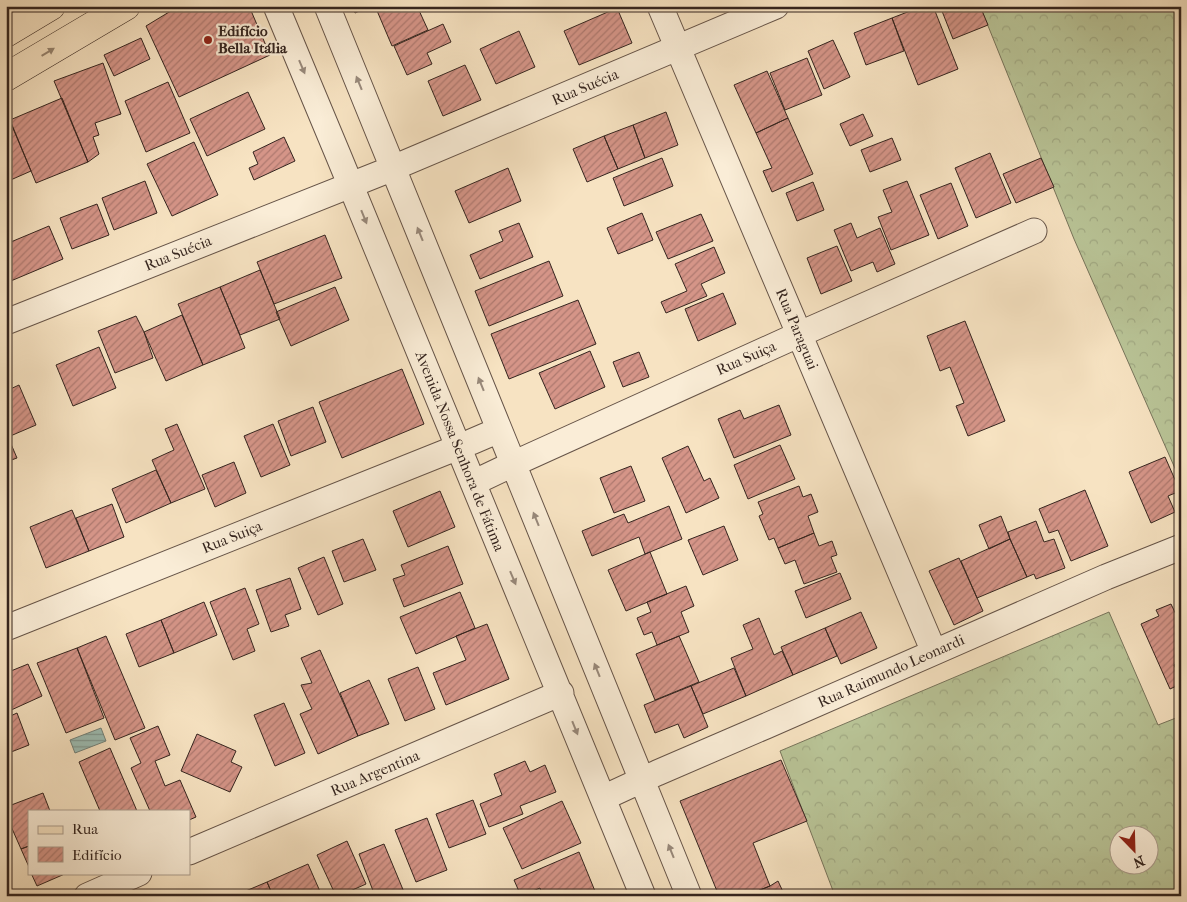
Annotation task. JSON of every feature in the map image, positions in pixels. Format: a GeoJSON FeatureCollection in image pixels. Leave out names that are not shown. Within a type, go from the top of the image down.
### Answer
{"type":"FeatureCollection","features":[{"type":"Feature","properties":{"kind":"main road"},"geometry":{"type":"LineString","coordinates":[[6,32],[51,6]]}},
{"type":"Feature","properties":{"kind":"main road"},"geometry":{"type":"LineString","coordinates":[[6,77],[111,10]]}},
{"type":"Feature","properties":{"kind":"street","name":"Avenida Nossa Senhora de Fátima"},"geometry":{"type":"LineString","coordinates":[[276,6],[561,693],[643,896]]}},
{"type":"Feature","properties":{"kind":"street"},"geometry":{"type":"LineString","coordinates":[[327,6],[689,896]]}},
{"type":"Feature","properties":{"kind":"street","name":"Rua Paraguai"},"geometry":{"type":"LineString","coordinates":[[660,6],[934,652]]}},
{"type":"Feature","properties":{"kind":"street","name":"Rua Suécia"},"geometry":{"type":"LineString","coordinates":[[6,322],[393,168],[776,6]]}},
{"type":"Feature","properties":{"kind":"street","name":"Rua Suiça"},"geometry":{"type":"LineString","coordinates":[[473,483],[1034,230]]}},
{"type":"Feature","properties":{"kind":"street","name":"Rua Suiça"},"geometry":{"type":"LineString","coordinates":[[6,628],[499,430]]}},
{"type":"Feature","properties":{"kind":"street","name":"Rua Raimundo Leonardi"},"geometry":{"type":"LineString","coordinates":[[603,798],[1106,577],[1181,547]]}},
{"type":"Feature","properties":{"kind":"street","name":"Rua Argentina"},"geometry":{"type":"LineString","coordinates":[[190,852],[561,693]]}},
{"type":"Feature","properties":{"kind":"street"},"geometry":{"type":"LineString","coordinates":[[87,896],[138,874]]}},
{"type":"Feature","properties":{"kind":"green space"},"geometry":{"type":"Polygon","coordinates":[[[980,6],[1181,6],[1181,482],[1074,239],[980,6]]]}},
{"type":"Feature","properties":{"kind":"green space"},"geometry":{"type":"Polygon","coordinates":[[[1109,612],[1158,725],[1181,716],[1181,896],[835,896],[780,751],[1109,612]]]}},
{"type":"Feature","properties":{"kind":"water"},"geometry":{"type":"Polygon","coordinates":[[[101,728],[106,741],[75,753],[70,740],[101,728]]]}},
{"type":"Feature","properties":{"kind":"building","name":"Edifício Bella Itália"},"geometry":{"type":"Polygon","coordinates":[[[179,6],[249,6],[270,55],[179,97],[146,26],[179,6]]]}},
{"type":"Feature","properties":{"kind":"building"},"geometry":{"type":"Polygon","coordinates":[[[352,6],[370,6],[355,13],[352,6]]]}},
{"type":"Feature","properties":{"kind":"building"},"geometry":{"type":"Polygon","coordinates":[[[375,6],[417,6],[428,30],[392,46],[375,6]]]}},
{"type":"Feature","properties":{"kind":"building"},"geometry":{"type":"Polygon","coordinates":[[[923,6],[933,6],[958,69],[918,85],[892,18],[923,6]]]}},
{"type":"Feature","properties":{"kind":"building"},"geometry":{"type":"Polygon","coordinates":[[[940,6],[980,6],[988,25],[953,39],[940,6]]]}},
{"type":"Feature","properties":{"kind":"building"},"geometry":{"type":"Polygon","coordinates":[[[617,8],[632,43],[579,65],[564,31],[617,8]]]}},
{"type":"Feature","properties":{"kind":"building"},"geometry":{"type":"Polygon","coordinates":[[[892,18],[904,51],[866,65],[854,33],[892,18]]]}},
{"type":"Feature","properties":{"kind":"building"},"geometry":{"type":"Polygon","coordinates":[[[443,24],[451,42],[427,53],[432,64],[407,75],[394,46],[443,24]]]}},
{"type":"Feature","properties":{"kind":"building"},"geometry":{"type":"Polygon","coordinates":[[[519,31],[535,67],[496,84],[480,49],[519,31]]]}},
{"type":"Feature","properties":{"kind":"building"},"geometry":{"type":"Polygon","coordinates":[[[141,38],[150,59],[114,76],[104,55],[141,38]]]}},
{"type":"Feature","properties":{"kind":"building"},"geometry":{"type":"Polygon","coordinates":[[[833,40],[850,77],[824,89],[808,51],[833,40]]]}},
{"type":"Feature","properties":{"kind":"building"},"geometry":{"type":"Polygon","coordinates":[[[807,58],[822,95],[785,110],[770,73],[807,58]]]}},
{"type":"Feature","properties":{"kind":"building"},"geometry":{"type":"Polygon","coordinates":[[[103,63],[121,114],[95,123],[99,135],[93,137],[99,154],[88,162],[54,81],[103,63]]]}},
{"type":"Feature","properties":{"kind":"building"},"geometry":{"type":"Polygon","coordinates":[[[465,65],[481,100],[443,116],[428,81],[465,65]]]}},
{"type":"Feature","properties":{"kind":"building"},"geometry":{"type":"Polygon","coordinates":[[[767,71],[788,118],[756,133],[734,85],[767,71]]]}},
{"type":"Feature","properties":{"kind":"building"},"geometry":{"type":"Polygon","coordinates":[[[168,82],[190,133],[146,152],[125,101],[168,82]]]}},
{"type":"Feature","properties":{"kind":"building"},"geometry":{"type":"Polygon","coordinates":[[[248,92],[265,129],[207,156],[190,119],[248,92]]]}},
{"type":"Feature","properties":{"kind":"building"},"geometry":{"type":"Polygon","coordinates":[[[62,98],[88,162],[36,183],[10,120],[62,98]]]}},
{"type":"Feature","properties":{"kind":"building"},"geometry":{"type":"Polygon","coordinates":[[[666,112],[678,145],[645,158],[633,125],[666,112]]]}},
{"type":"Feature","properties":{"kind":"building"},"geometry":{"type":"Polygon","coordinates":[[[863,114],[873,136],[850,146],[840,124],[863,114]]]}},
{"type":"Feature","properties":{"kind":"building"},"geometry":{"type":"Polygon","coordinates":[[[788,118],[813,174],[772,192],[763,171],[772,168],[756,133],[788,118]]]}},
{"type":"Feature","properties":{"kind":"building"},"geometry":{"type":"Polygon","coordinates":[[[633,125],[645,158],[618,169],[604,136],[633,125]]]}},
{"type":"Feature","properties":{"kind":"building"},"geometry":{"type":"Polygon","coordinates":[[[12,126],[31,171],[6,182],[6,128],[12,126]]]}},
{"type":"Feature","properties":{"kind":"building"},"geometry":{"type":"Polygon","coordinates":[[[604,136],[618,169],[587,182],[573,149],[604,136]]]}},
{"type":"Feature","properties":{"kind":"building"},"geometry":{"type":"Polygon","coordinates":[[[284,137],[295,161],[254,180],[249,168],[258,164],[253,152],[284,137]]]}},
{"type":"Feature","properties":{"kind":"building"},"geometry":{"type":"Polygon","coordinates":[[[892,138],[901,160],[870,172],[861,150],[892,138]]]}},
{"type":"Feature","properties":{"kind":"building"},"geometry":{"type":"Polygon","coordinates":[[[194,142],[218,195],[172,216],[147,164],[194,142]]]}},
{"type":"Feature","properties":{"kind":"building"},"geometry":{"type":"Polygon","coordinates":[[[990,153],[1011,203],[976,218],[955,168],[990,153]]]}},
{"type":"Feature","properties":{"kind":"building"},"geometry":{"type":"Polygon","coordinates":[[[662,158],[673,186],[624,206],[613,178],[662,158]]]}},
{"type":"Feature","properties":{"kind":"building"},"geometry":{"type":"Polygon","coordinates":[[[1041,158],[1054,187],[1016,203],[1003,174],[1041,158]]]}},
{"type":"Feature","properties":{"kind":"building"},"geometry":{"type":"Polygon","coordinates":[[[508,168],[521,201],[469,223],[455,191],[508,168]]]}},
{"type":"Feature","properties":{"kind":"building"},"geometry":{"type":"Polygon","coordinates":[[[145,181],[157,213],[114,230],[102,198],[145,181]]]}},
{"type":"Feature","properties":{"kind":"building"},"geometry":{"type":"Polygon","coordinates":[[[907,181],[929,235],[891,250],[878,217],[892,212],[883,190],[907,181]]]}},
{"type":"Feature","properties":{"kind":"building"},"geometry":{"type":"Polygon","coordinates":[[[813,182],[824,210],[797,221],[786,193],[813,182]]]}},
{"type":"Feature","properties":{"kind":"building"},"geometry":{"type":"Polygon","coordinates":[[[951,183],[968,226],[938,239],[920,195],[951,183]]]}},
{"type":"Feature","properties":{"kind":"building"},"geometry":{"type":"Polygon","coordinates":[[[97,204],[109,235],[72,249],[60,218],[97,204]]]}},
{"type":"Feature","properties":{"kind":"building"},"geometry":{"type":"Polygon","coordinates":[[[642,213],[653,240],[618,254],[607,228],[642,213]]]}},
{"type":"Feature","properties":{"kind":"building"},"geometry":{"type":"Polygon","coordinates":[[[701,214],[713,241],[668,259],[656,232],[701,214]]]}},
{"type":"Feature","properties":{"kind":"building"},"geometry":{"type":"Polygon","coordinates":[[[519,223],[533,257],[480,279],[470,255],[503,241],[499,231],[519,223]]]}},
{"type":"Feature","properties":{"kind":"building"},"geometry":{"type":"Polygon","coordinates":[[[851,223],[857,238],[880,228],[895,264],[877,272],[873,262],[851,271],[834,230],[851,223]]]}},
{"type":"Feature","properties":{"kind":"building"},"geometry":{"type":"Polygon","coordinates":[[[49,226],[63,259],[6,283],[6,244],[49,226]]]}},
{"type":"Feature","properties":{"kind":"building"},"geometry":{"type":"Polygon","coordinates":[[[325,235],[342,278],[274,304],[257,262],[325,235]]]}},
{"type":"Feature","properties":{"kind":"building"},"geometry":{"type":"Polygon","coordinates":[[[837,246],[852,281],[821,294],[807,258],[837,246]]]}},
{"type":"Feature","properties":{"kind":"building"},"geometry":{"type":"Polygon","coordinates":[[[714,247],[725,273],[701,284],[707,296],[666,313],[661,302],[687,291],[675,264],[714,247]]]}},
{"type":"Feature","properties":{"kind":"building"},"geometry":{"type":"Polygon","coordinates":[[[549,261],[563,296],[489,326],[475,291],[549,261]]]}},
{"type":"Feature","properties":{"kind":"building"},"geometry":{"type":"Polygon","coordinates":[[[260,270],[280,319],[240,335],[220,287],[260,270]]]}},
{"type":"Feature","properties":{"kind":"building"},"geometry":{"type":"Polygon","coordinates":[[[220,287],[245,348],[203,365],[178,304],[220,287]]]}},
{"type":"Feature","properties":{"kind":"building"},"geometry":{"type":"Polygon","coordinates":[[[335,287],[349,320],[291,346],[276,312],[335,287]]]}},
{"type":"Feature","properties":{"kind":"building"},"geometry":{"type":"Polygon","coordinates":[[[723,293],[736,324],[698,341],[685,309],[723,293]]]}},
{"type":"Feature","properties":{"kind":"building"},"geometry":{"type":"Polygon","coordinates":[[[578,300],[596,344],[509,379],[491,334],[578,300]]]}},
{"type":"Feature","properties":{"kind":"building"},"geometry":{"type":"Polygon","coordinates":[[[182,315],[203,365],[166,381],[144,332],[182,315]]]}},
{"type":"Feature","properties":{"kind":"building"},"geometry":{"type":"Polygon","coordinates":[[[136,316],[153,358],[115,373],[98,331],[136,316]]]}},
{"type":"Feature","properties":{"kind":"building"},"geometry":{"type":"Polygon","coordinates":[[[965,321],[1005,421],[968,436],[956,406],[964,403],[950,367],[940,371],[927,336],[965,321]]]}},
{"type":"Feature","properties":{"kind":"building"},"geometry":{"type":"Polygon","coordinates":[[[99,347],[116,388],[73,406],[56,365],[99,347]]]}},
{"type":"Feature","properties":{"kind":"building"},"geometry":{"type":"Polygon","coordinates":[[[590,351],[605,387],[555,409],[539,373],[590,351]]]}},
{"type":"Feature","properties":{"kind":"building"},"geometry":{"type":"Polygon","coordinates":[[[639,352],[649,377],[623,387],[613,362],[639,352]]]}},
{"type":"Feature","properties":{"kind":"building"},"geometry":{"type":"Polygon","coordinates":[[[402,369],[424,424],[342,458],[319,402],[402,369]]]}},
{"type":"Feature","properties":{"kind":"building"},"geometry":{"type":"Polygon","coordinates":[[[19,385],[36,425],[8,437],[17,458],[6,462],[6,391],[19,385]]]}},
{"type":"Feature","properties":{"kind":"building"},"geometry":{"type":"Polygon","coordinates":[[[779,405],[791,435],[734,458],[718,419],[740,410],[744,419],[779,405]]]}},
{"type":"Feature","properties":{"kind":"building"},"geometry":{"type":"Polygon","coordinates":[[[313,407],[326,442],[291,456],[278,421],[313,407]]]}},
{"type":"Feature","properties":{"kind":"building"},"geometry":{"type":"Polygon","coordinates":[[[177,424],[205,489],[171,503],[152,460],[174,450],[165,429],[177,424]]]}},
{"type":"Feature","properties":{"kind":"building"},"geometry":{"type":"Polygon","coordinates":[[[273,424],[290,465],[261,477],[244,436],[273,424]]]}},
{"type":"Feature","properties":{"kind":"building"},"geometry":{"type":"Polygon","coordinates":[[[780,445],[795,479],[748,499],[734,465],[780,445]]]}},
{"type":"Feature","properties":{"kind":"building"},"geometry":{"type":"Polygon","coordinates":[[[688,446],[704,481],[710,478],[719,498],[686,513],[662,458],[688,446]]]}},
{"type":"Feature","properties":{"kind":"building"},"geometry":{"type":"Polygon","coordinates":[[[1165,457],[1180,491],[1168,496],[1175,512],[1151,523],[1129,472],[1165,457]]]}},
{"type":"Feature","properties":{"kind":"building"},"geometry":{"type":"Polygon","coordinates":[[[234,462],[246,493],[215,507],[202,475],[234,462]]]}},
{"type":"Feature","properties":{"kind":"building"},"geometry":{"type":"Polygon","coordinates":[[[631,466],[645,501],[614,513],[600,478],[631,466]]]}},
{"type":"Feature","properties":{"kind":"building"},"geometry":{"type":"Polygon","coordinates":[[[156,470],[171,503],[126,523],[112,489],[156,470]]]}},
{"type":"Feature","properties":{"kind":"building"},"geometry":{"type":"Polygon","coordinates":[[[799,486],[803,497],[811,494],[818,512],[808,516],[814,533],[778,548],[774,538],[769,540],[759,516],[763,514],[758,502],[799,486]]]}},
{"type":"Feature","properties":{"kind":"building"},"geometry":{"type":"Polygon","coordinates":[[[1085,490],[1108,546],[1071,561],[1058,530],[1049,533],[1039,509],[1085,490]]]}},
{"type":"Feature","properties":{"kind":"building"},"geometry":{"type":"Polygon","coordinates":[[[440,491],[455,527],[408,547],[393,511],[440,491]]]}},
{"type":"Feature","properties":{"kind":"building"},"geometry":{"type":"Polygon","coordinates":[[[112,504],[124,537],[89,551],[76,518],[112,504]]]}},
{"type":"Feature","properties":{"kind":"building"},"geometry":{"type":"Polygon","coordinates":[[[669,506],[682,539],[645,554],[639,537],[592,556],[582,531],[624,514],[628,523],[669,506]]]}},
{"type":"Feature","properties":{"kind":"building"},"geometry":{"type":"Polygon","coordinates":[[[72,510],[89,551],[46,568],[30,527],[72,510]]]}},
{"type":"Feature","properties":{"kind":"building"},"geometry":{"type":"Polygon","coordinates":[[[1001,516],[1010,539],[989,549],[979,525],[1001,516]]]}},
{"type":"Feature","properties":{"kind":"building"},"geometry":{"type":"Polygon","coordinates":[[[1036,521],[1044,542],[1054,539],[1065,568],[1036,579],[1034,574],[1027,577],[1008,532],[1036,521]]]}},
{"type":"Feature","properties":{"kind":"building"},"geometry":{"type":"Polygon","coordinates":[[[724,526],[738,560],[703,575],[688,540],[724,526]]]}},
{"type":"Feature","properties":{"kind":"building"},"geometry":{"type":"Polygon","coordinates":[[[814,533],[819,546],[832,541],[837,555],[831,557],[837,572],[804,584],[795,560],[785,564],[778,548],[814,533]]]}},
{"type":"Feature","properties":{"kind":"building"},"geometry":{"type":"Polygon","coordinates":[[[363,539],[376,570],[344,582],[332,551],[363,539]]]}},
{"type":"Feature","properties":{"kind":"building"},"geometry":{"type":"Polygon","coordinates":[[[1010,539],[1027,577],[977,598],[961,561],[1010,539]]]}},
{"type":"Feature","properties":{"kind":"building"},"geometry":{"type":"Polygon","coordinates":[[[448,546],[463,584],[404,607],[393,579],[405,575],[401,565],[448,546]]]}},
{"type":"Feature","properties":{"kind":"building"},"geometry":{"type":"Polygon","coordinates":[[[650,552],[667,594],[626,611],[608,570],[650,552]]]}},
{"type":"Feature","properties":{"kind":"building"},"geometry":{"type":"Polygon","coordinates":[[[324,557],[343,604],[318,615],[298,568],[324,557]]]}},
{"type":"Feature","properties":{"kind":"building"},"geometry":{"type":"Polygon","coordinates":[[[959,558],[983,611],[954,625],[929,571],[959,558]]]}},
{"type":"Feature","properties":{"kind":"building"},"geometry":{"type":"Polygon","coordinates":[[[840,573],[851,599],[806,618],[795,591],[840,573]]]}},
{"type":"Feature","properties":{"kind":"building"},"geometry":{"type":"Polygon","coordinates":[[[290,578],[301,609],[285,615],[289,626],[271,632],[256,590],[290,578]]]}},
{"type":"Feature","properties":{"kind":"building"},"geometry":{"type":"Polygon","coordinates":[[[686,586],[694,606],[681,612],[689,632],[657,645],[652,632],[644,635],[637,618],[651,612],[647,602],[686,586]]]}},
{"type":"Feature","properties":{"kind":"building"},"geometry":{"type":"Polygon","coordinates":[[[245,588],[259,624],[247,629],[255,651],[233,660],[210,602],[245,588]]]}},
{"type":"Feature","properties":{"kind":"building"},"geometry":{"type":"Polygon","coordinates":[[[460,592],[475,628],[416,654],[400,617],[460,592]]]}},
{"type":"Feature","properties":{"kind":"building"},"geometry":{"type":"Polygon","coordinates":[[[204,602],[217,635],[174,653],[161,620],[204,602]]]}},
{"type":"Feature","properties":{"kind":"building"},"geometry":{"type":"Polygon","coordinates":[[[1171,604],[1181,625],[1181,662],[1174,665],[1181,679],[1181,684],[1170,689],[1141,624],[1159,616],[1156,610],[1171,604]]]}},
{"type":"Feature","properties":{"kind":"building"},"geometry":{"type":"Polygon","coordinates":[[[861,612],[877,648],[841,664],[825,628],[861,612]]]}},
{"type":"Feature","properties":{"kind":"building"},"geometry":{"type":"Polygon","coordinates":[[[759,618],[774,655],[782,651],[793,675],[746,696],[731,658],[753,649],[743,625],[759,618]]]}},
{"type":"Feature","properties":{"kind":"building"},"geometry":{"type":"Polygon","coordinates":[[[161,620],[174,653],[139,667],[126,634],[161,620]]]}},
{"type":"Feature","properties":{"kind":"building"},"geometry":{"type":"Polygon","coordinates":[[[487,624],[509,679],[446,705],[433,673],[466,660],[456,636],[487,624]]]}},
{"type":"Feature","properties":{"kind":"building"},"geometry":{"type":"Polygon","coordinates":[[[825,628],[837,656],[793,675],[781,647],[825,628]]]}},
{"type":"Feature","properties":{"kind":"building"},"geometry":{"type":"Polygon","coordinates":[[[106,636],[145,728],[115,740],[77,648],[106,636]]]}},
{"type":"Feature","properties":{"kind":"building"},"geometry":{"type":"Polygon","coordinates":[[[679,636],[699,682],[655,700],[636,654],[679,636]]]}},
{"type":"Feature","properties":{"kind":"building"},"geometry":{"type":"Polygon","coordinates":[[[77,648],[104,718],[66,733],[37,663],[77,648]]]}},
{"type":"Feature","properties":{"kind":"building"},"geometry":{"type":"Polygon","coordinates":[[[320,650],[358,736],[318,754],[300,714],[312,709],[301,685],[312,683],[301,658],[320,650]]]}},
{"type":"Feature","properties":{"kind":"building"},"geometry":{"type":"Polygon","coordinates":[[[28,664],[42,696],[9,711],[6,705],[6,673],[28,664]]]}},
{"type":"Feature","properties":{"kind":"building"},"geometry":{"type":"Polygon","coordinates":[[[418,667],[435,709],[405,721],[388,679],[418,667]]]}},
{"type":"Feature","properties":{"kind":"building"},"geometry":{"type":"Polygon","coordinates":[[[734,668],[746,696],[703,714],[691,686],[734,668]]]}},
{"type":"Feature","properties":{"kind":"building"},"geometry":{"type":"Polygon","coordinates":[[[369,680],[389,724],[358,736],[340,693],[369,680]]]}},
{"type":"Feature","properties":{"kind":"building"},"geometry":{"type":"Polygon","coordinates":[[[691,686],[708,727],[684,738],[678,724],[655,733],[644,705],[691,686]]]}},
{"type":"Feature","properties":{"kind":"building"},"geometry":{"type":"Polygon","coordinates":[[[284,703],[305,753],[275,766],[254,715],[284,703]]]}},
{"type":"Feature","properties":{"kind":"building"},"geometry":{"type":"Polygon","coordinates":[[[17,713],[29,745],[6,754],[6,718],[17,713]]]}},
{"type":"Feature","properties":{"kind":"building"},"geometry":{"type":"Polygon","coordinates":[[[158,726],[170,755],[155,761],[165,786],[180,780],[196,817],[190,820],[190,810],[150,810],[131,768],[141,763],[130,738],[158,726]]]}},
{"type":"Feature","properties":{"kind":"building"},"geometry":{"type":"Polygon","coordinates":[[[197,734],[236,751],[231,762],[242,767],[230,792],[181,771],[197,734]]]}},
{"type":"Feature","properties":{"kind":"building"},"geometry":{"type":"Polygon","coordinates":[[[110,748],[137,810],[100,810],[79,762],[110,748]]]}},
{"type":"Feature","properties":{"kind":"building"},"geometry":{"type":"Polygon","coordinates":[[[781,760],[807,821],[753,843],[770,886],[745,896],[719,896],[680,801],[781,760]]]}},
{"type":"Feature","properties":{"kind":"building"},"geometry":{"type":"Polygon","coordinates":[[[525,761],[530,772],[545,765],[556,792],[520,806],[523,814],[489,827],[480,804],[502,795],[494,774],[525,761]]]}},
{"type":"Feature","properties":{"kind":"building"},"geometry":{"type":"Polygon","coordinates":[[[43,793],[50,810],[28,810],[28,846],[21,849],[6,815],[6,807],[43,793]]]}},
{"type":"Feature","properties":{"kind":"building"},"geometry":{"type":"Polygon","coordinates":[[[473,800],[486,834],[449,848],[436,814],[473,800]]]}},
{"type":"Feature","properties":{"kind":"building"},"geometry":{"type":"Polygon","coordinates":[[[562,801],[581,843],[522,869],[503,828],[562,801]]]}},
{"type":"Feature","properties":{"kind":"building"},"geometry":{"type":"Polygon","coordinates":[[[427,818],[447,870],[416,882],[395,830],[427,818]]]}},
{"type":"Feature","properties":{"kind":"building"},"geometry":{"type":"Polygon","coordinates":[[[347,841],[366,884],[336,896],[317,855],[347,841]]]}},
{"type":"Feature","properties":{"kind":"building"},"geometry":{"type":"Polygon","coordinates":[[[384,844],[404,892],[395,896],[375,896],[359,854],[384,844]]]}},
{"type":"Feature","properties":{"kind":"building"},"geometry":{"type":"Polygon","coordinates":[[[28,846],[28,865],[21,849],[28,846]]]}},
{"type":"Feature","properties":{"kind":"building"},"geometry":{"type":"Polygon","coordinates":[[[579,852],[597,896],[543,896],[540,888],[521,896],[514,880],[579,852]]]}},
{"type":"Feature","properties":{"kind":"building"},"geometry":{"type":"Polygon","coordinates":[[[308,864],[322,896],[273,896],[267,882],[308,864]]]}},
{"type":"Feature","properties":{"kind":"building"},"geometry":{"type":"Polygon","coordinates":[[[31,874],[65,874],[37,886],[31,874]]]}},
{"type":"Feature","properties":{"kind":"building"},"geometry":{"type":"Polygon","coordinates":[[[778,881],[785,896],[745,896],[770,886],[778,881]]]}},
{"type":"Feature","properties":{"kind":"building"},"geometry":{"type":"Polygon","coordinates":[[[267,882],[273,896],[234,896],[267,882]]]}},
{"type":"Feature","properties":{"kind":"place","name":"Edifício Bella Itália"},"geometry":{"type":"Point","coordinates":[208,40]}}]}
